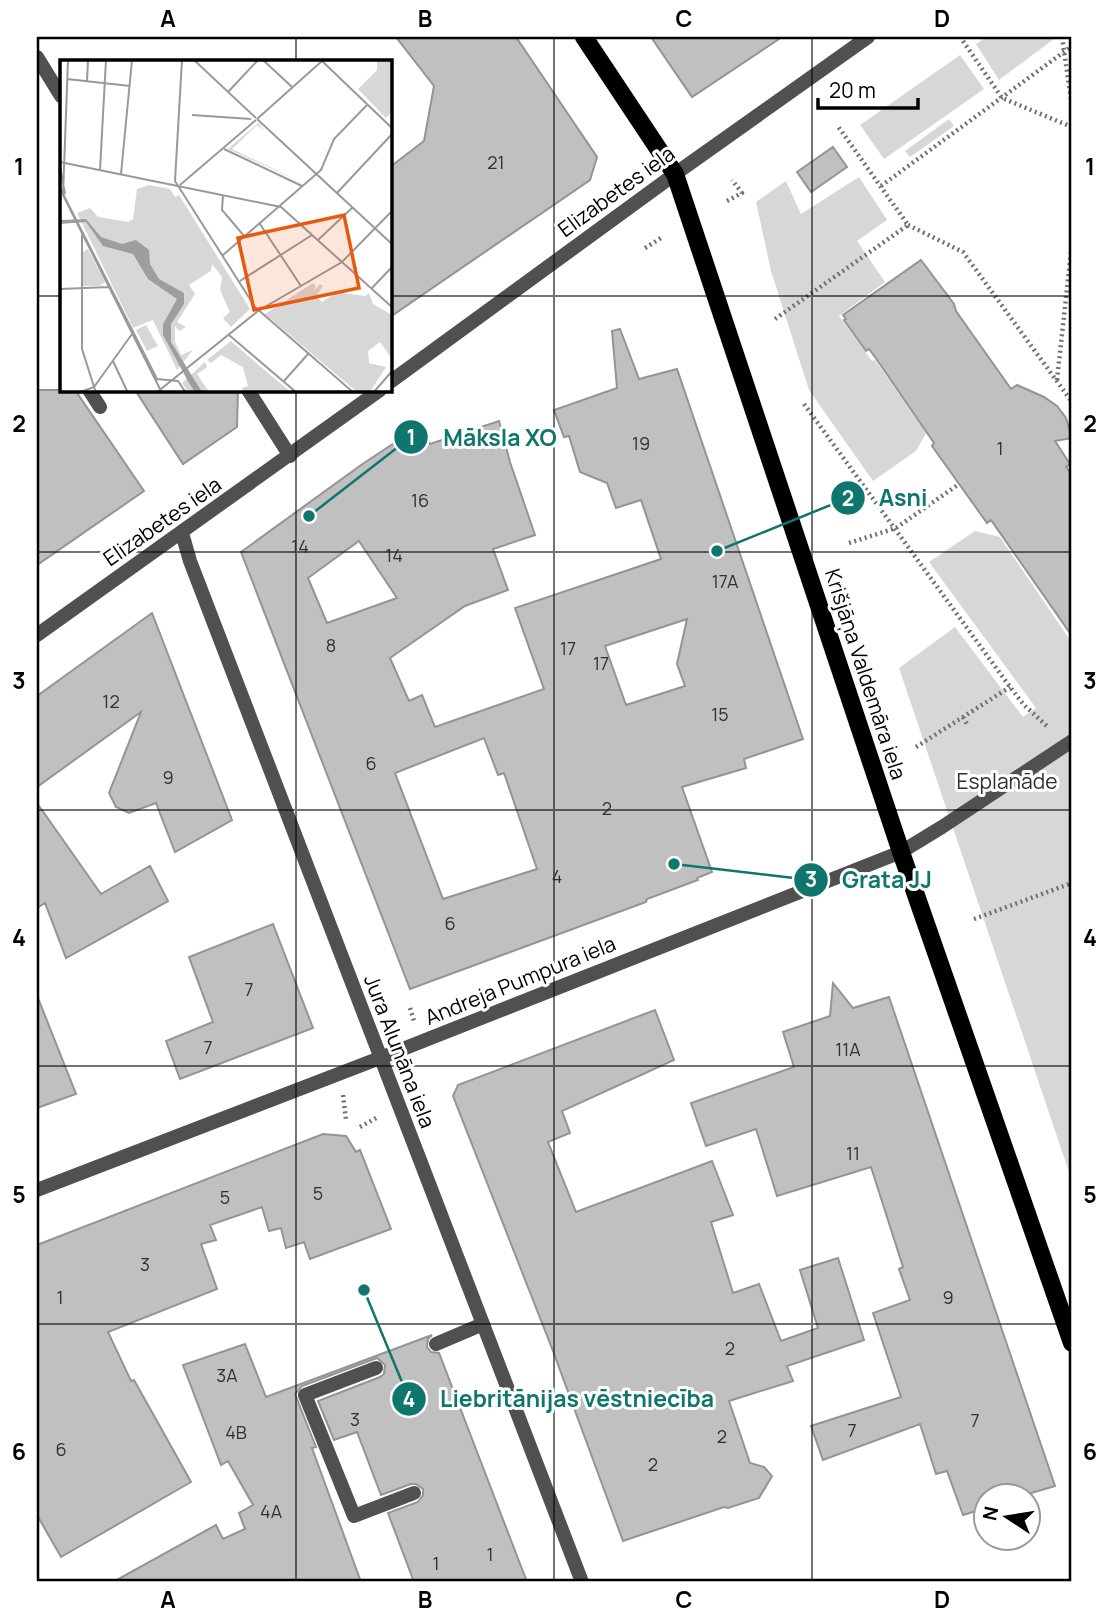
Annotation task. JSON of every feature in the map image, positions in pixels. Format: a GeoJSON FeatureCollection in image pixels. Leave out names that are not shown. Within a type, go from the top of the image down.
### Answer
{"type":"FeatureCollection","features":[{"type":"Feature","properties":{"kind":"main road","name":"Krišjāņa Valdemāra iela"},"geometry":{"type":"LineString","coordinates":[[584,37],[675,174],[901,852],[1072,1343]]}},
{"type":"Feature","properties":{"kind":"street","name":"Elizabetes iela"},"geometry":{"type":"LineString","coordinates":[[392,382],[675,174],[868,37]]}},
{"type":"Feature","properties":{"kind":"street"},"geometry":{"type":"LineString","coordinates":[[37,57],[60,94]]}},
{"type":"Feature","properties":{"kind":"street"},"geometry":{"type":"LineString","coordinates":[[90,392],[100,407]]}},
{"type":"Feature","properties":{"kind":"street"},"geometry":{"type":"LineString","coordinates":[[249,392],[290,456]]}},
{"type":"Feature","properties":{"kind":"street","name":"Elizabetes iela"},"geometry":{"type":"LineString","coordinates":[[37,635],[377,392]]}},
{"type":"Feature","properties":{"kind":"street","name":"Jura Alunāna iela"},"geometry":{"type":"LineString","coordinates":[[182,533],[195,574],[582,1582]]}},
{"type":"Feature","properties":{"kind":"street","name":"Andreja Pumpura iela"},"geometry":{"type":"LineString","coordinates":[[37,1189],[380,1058],[901,852],[1070,743]]}},
{"type":"Feature","properties":{"kind":"street"},"geometry":{"type":"LineString","coordinates":[[436,1344],[483,1324]]}},
{"type":"Feature","properties":{"kind":"street"},"geometry":{"type":"LineString","coordinates":[[376,1368],[305,1395],[354,1516],[414,1493]]}},
{"type":"Feature","properties":{"kind":"path"},"geometry":{"type":"LineString","coordinates":[[1062,37],[1072,106]]}},
{"type":"Feature","properties":{"kind":"path"},"geometry":{"type":"LineString","coordinates":[[963,41],[1002,98],[1072,127]]}},
{"type":"Feature","properties":{"kind":"path"},"geometry":{"type":"LineString","coordinates":[[881,187],[1072,46]]}},
{"type":"Feature","properties":{"kind":"path"},"geometry":{"type":"LineString","coordinates":[[837,125],[908,225],[963,252],[1072,402]]}},
{"type":"Feature","properties":{"kind":"path"},"geometry":{"type":"LineString","coordinates":[[727,201],[742,193],[732,180]]}},
{"type":"Feature","properties":{"kind":"path"},"geometry":{"type":"LineString","coordinates":[[775,319],[908,225]]}},
{"type":"Feature","properties":{"kind":"path"},"geometry":{"type":"LineString","coordinates":[[645,247],[661,238]]}},
{"type":"Feature","properties":{"kind":"path"},"geometry":{"type":"LineString","coordinates":[[1057,381],[1072,243]]}},
{"type":"Feature","properties":{"kind":"path"},"geometry":{"type":"LineString","coordinates":[[804,404],[1024,705],[1070,743]]}},
{"type":"Feature","properties":{"kind":"path"},"geometry":{"type":"LineString","coordinates":[[849,543],[896,528],[959,484]]}},
{"type":"Feature","properties":{"kind":"path"},"geometry":{"type":"LineString","coordinates":[[916,747],[1010,687]]}},
{"type":"Feature","properties":{"kind":"path"},"geometry":{"type":"LineString","coordinates":[[963,717],[968,726]]}},
{"type":"Feature","properties":{"kind":"path"},"geometry":{"type":"LineString","coordinates":[[974,919],[1072,883],[1072,874]]}},
{"type":"Feature","properties":{"kind":"green space"},"geometry":{"type":"Polygon","coordinates":[[[986,37],[1054,39],[999,80],[976,44],[986,37]]]}},
{"type":"Feature","properties":{"kind":"green space"},"geometry":{"type":"Polygon","coordinates":[[[960,55],[984,89],[884,159],[860,125],[960,55]]]}},
{"type":"Feature","properties":{"kind":"green space"},"geometry":{"type":"Polygon","coordinates":[[[949,119],[954,126],[910,157],[905,151],[949,119]]]}},
{"type":"Feature","properties":{"kind":"green space"},"geometry":{"type":"Polygon","coordinates":[[[859,177],[887,220],[857,241],[885,282],[839,316],[872,361],[875,360],[926,433],[916,451],[873,481],[809,390],[771,271],[756,202],[786,181],[801,214],[859,177]]]}},
{"type":"Feature","properties":{"kind":"green space","name":"Esplanāde"},"geometry":{"type":"Polygon","coordinates":[[[975,531],[1000,537],[1072,643],[1072,1181],[899,668],[955,627],[1023,717],[1036,708],[929,562],[975,531]]]}},
{"type":"Feature","properties":{"kind":"building"},"geometry":{"type":"Polygon","coordinates":[[[396,37],[516,37],[597,157],[590,180],[392,316],[392,165],[424,141],[434,86],[396,37]]]}},
{"type":"Feature","properties":{"kind":"building"},"geometry":{"type":"Polygon","coordinates":[[[651,37],[782,37],[692,97],[651,37]]]}},
{"type":"Feature","properties":{"kind":"building"},"geometry":{"type":"Polygon","coordinates":[[[833,147],[847,167],[811,192],[797,172],[833,147]]]}},
{"type":"Feature","properties":{"kind":"building"},"geometry":{"type":"Polygon","coordinates":[[[921,260],[1011,389],[1017,385],[1044,397],[1057,406],[1066,418],[1072,438],[1055,441],[1070,464],[1066,467],[1072,475],[1072,636],[991,520],[987,523],[932,446],[934,443],[875,357],[869,349],[866,351],[844,320],[846,319],[843,315],[921,260]]]}},
{"type":"Feature","properties":{"kind":"building"},"geometry":{"type":"Polygon","coordinates":[[[620,329],[639,379],[677,369],[803,739],[744,759],[746,768],[682,787],[712,872],[647,899],[646,902],[410,989],[241,552],[361,465],[423,424],[430,444],[499,421],[535,535],[493,549],[508,590],[465,606],[390,658],[409,701],[422,695],[435,727],[544,689],[515,608],[661,559],[641,500],[616,508],[607,483],[580,472],[569,436],[564,437],[554,410],[617,388],[612,331],[620,329]],[[359,541],[308,578],[327,623],[397,598],[359,541]],[[687,619],[605,646],[626,705],[685,686],[677,664],[687,619]],[[484,738],[395,773],[443,899],[537,869],[504,773],[498,775],[484,738]]]}},
{"type":"Feature","properties":{"kind":"building"},"geometry":{"type":"Polygon","coordinates":[[[37,390],[76,392],[144,491],[37,565],[37,390]]]}},
{"type":"Feature","properties":{"kind":"building"},"geometry":{"type":"Polygon","coordinates":[[[136,392],[238,392],[237,427],[183,464],[136,392]]]}},
{"type":"Feature","properties":{"kind":"building"},"geometry":{"type":"Polygon","coordinates":[[[152,613],[232,820],[175,852],[156,803],[129,813],[116,807],[109,793],[141,712],[37,787],[37,696],[152,613]]]}},
{"type":"Feature","properties":{"kind":"building"},"geometry":{"type":"Polygon","coordinates":[[[37,803],[101,894],[150,866],[168,901],[66,958],[45,903],[37,908],[37,803]]]}},
{"type":"Feature","properties":{"kind":"building"},"geometry":{"type":"Polygon","coordinates":[[[273,924],[313,1028],[180,1079],[166,1041],[213,1022],[189,957],[273,924]]]}},
{"type":"Feature","properties":{"kind":"building"},"geometry":{"type":"Polygon","coordinates":[[[833,983],[853,1008],[889,997],[1055,1486],[1042,1490],[1042,1482],[972,1482],[972,1512],[963,1515],[947,1471],[936,1474],[920,1424],[823,1460],[811,1426],[901,1397],[873,1313],[910,1300],[899,1269],[903,1267],[871,1167],[777,1196],[756,1129],[706,1146],[691,1103],[794,1067],[783,1032],[830,1016],[833,983]]]}},
{"type":"Feature","properties":{"kind":"building"},"geometry":{"type":"Polygon","coordinates":[[[37,999],[76,1094],[37,1108],[37,999]]]}},
{"type":"Feature","properties":{"kind":"building"},"geometry":{"type":"Polygon","coordinates":[[[655,1010],[674,1060],[562,1111],[570,1133],[548,1142],[576,1212],[712,1161],[733,1215],[711,1222],[733,1293],[759,1284],[781,1341],[818,1328],[800,1270],[838,1258],[864,1340],[787,1366],[793,1381],[729,1401],[750,1463],[764,1467],[772,1476],[759,1498],[623,1541],[553,1351],[453,1096],[458,1085],[655,1010]]]}},
{"type":"Feature","properties":{"kind":"building"},"geometry":{"type":"Polygon","coordinates":[[[323,1134],[346,1136],[356,1152],[360,1150],[391,1229],[310,1259],[304,1242],[286,1248],[281,1228],[269,1231],[262,1207],[210,1225],[216,1240],[201,1244],[217,1289],[108,1332],[131,1381],[134,1380],[191,1482],[61,1557],[37,1515],[37,1245],[323,1134]]]}},
{"type":"Feature","properties":{"kind":"building"},"geometry":{"type":"Polygon","coordinates":[[[432,1335],[428,1339],[427,1347],[431,1352],[439,1353],[527,1582],[414,1582],[388,1513],[418,1502],[423,1495],[423,1489],[411,1484],[381,1495],[357,1432],[334,1440],[318,1401],[380,1377],[384,1374],[385,1365],[377,1358],[302,1386],[295,1394],[316,1447],[312,1448],[361,1582],[113,1582],[216,1525],[223,1539],[245,1529],[239,1513],[253,1505],[228,1461],[221,1465],[183,1365],[245,1344],[266,1397],[432,1335]]]}},
{"type":"Feature","properties":{"kind":"place","name":"Māksla XO"},"geometry":{"type":"Point","coordinates":[309,516]}},
{"type":"Feature","properties":{"kind":"place","name":"Asni"},"geometry":{"type":"Point","coordinates":[717,551]}},
{"type":"Feature","properties":{"kind":"place","name":"Grata JJ"},"geometry":{"type":"Point","coordinates":[674,864]}},
{"type":"Feature","properties":{"kind":"place","name":"Liebritānijas vēstniecība"},"geometry":{"type":"Point","coordinates":[364,1290]}}]}
